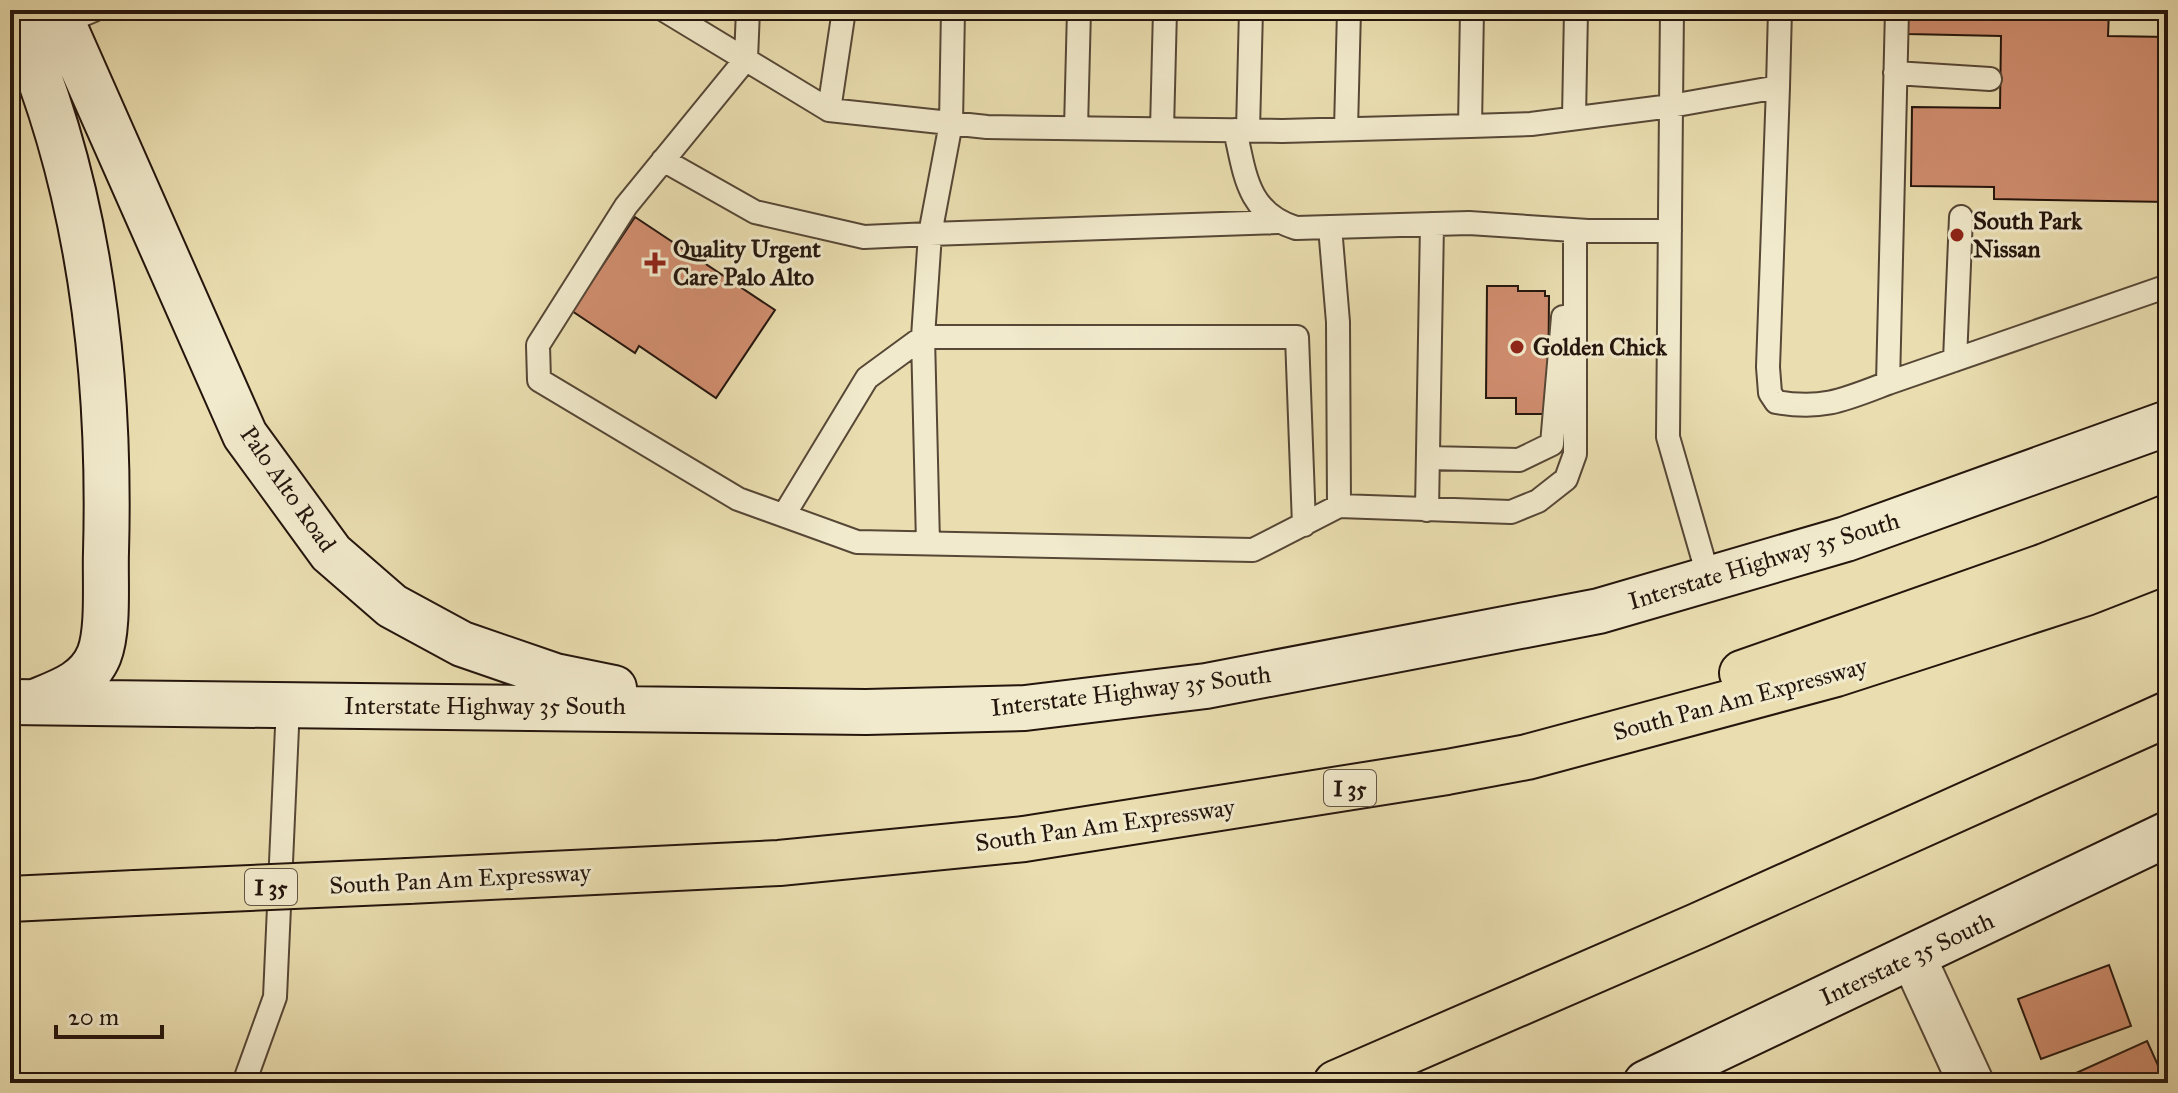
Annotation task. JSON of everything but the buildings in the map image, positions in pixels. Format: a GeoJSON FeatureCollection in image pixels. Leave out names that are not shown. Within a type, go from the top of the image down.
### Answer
{"type":"FeatureCollection","features":[{"type":"Feature","properties":{"kind":"highway"},"geometry":{"type":"LineString","coordinates":[[1527,757],[1792,654],[2045,566],[2168,517]]}},
{"type":"Feature","properties":{"kind":"highway","name":"South Pan Am Expressway"},"geometry":{"type":"LineString","coordinates":[[10,899],[779,863],[1024,839],[1527,757],[1932,645],[2168,561]]}},
{"type":"Feature","properties":{"kind":"highway"},"geometry":{"type":"LineString","coordinates":[[1336,1083],[1683,932],[2168,714]]}},
{"type":"Feature","properties":{"kind":"main road"},"geometry":{"type":"LineString","coordinates":[[12,10],[55,129],[87,262],[100,345],[107,517],[99,654],[87,674],[71,687],[21,702]]}},
{"type":"Feature","properties":{"kind":"main road","name":"Palo Alto Road"},"geometry":{"type":"LineString","coordinates":[[71,14],[245,435],[331,553],[392,606],[462,644],[555,676],[702,707]]}},
{"type":"Feature","properties":{"kind":"main road","name":"Interstate Highway 35 South"},"geometry":{"type":"LineString","coordinates":[[21,702],[702,707],[866,712],[1025,708],[1206,686],[1599,611],[1846,539],[2168,423]]}},
{"type":"Feature","properties":{"kind":"main road","name":"Interstate 35 South"},"geometry":{"type":"LineString","coordinates":[[1670,1078],[2168,834]]}},
{"type":"Feature","properties":{"kind":"main road"},"geometry":{"type":"LineString","coordinates":[[1913,957],[1971,1083]]}},
{"type":"Feature","properties":{"kind":"lane"},"geometry":{"type":"LineString","coordinates":[[664,10],[829,110],[951,123],[1241,130],[1470,126],[1671,106],[1778,87]]}},
{"type":"Feature","properties":{"kind":"lane"},"geometry":{"type":"LineString","coordinates":[[748,10],[746,59],[626,206],[538,345],[539,380],[738,499],[857,542],[1253,550],[1339,506],[1511,512],[1538,501],[1566,479],[1575,454],[1578,424],[1575,231]]}},
{"type":"Feature","properties":{"kind":"lane"},"geometry":{"type":"LineString","coordinates":[[829,110],[844,10]]}},
{"type":"Feature","properties":{"kind":"lane"},"geometry":{"type":"LineString","coordinates":[[928,543],[923,337],[930,234],[951,123],[953,10]]}},
{"type":"Feature","properties":{"kind":"lane"},"geometry":{"type":"LineString","coordinates":[[1076,128],[1079,10]]}},
{"type":"Feature","properties":{"kind":"lane"},"geometry":{"type":"LineString","coordinates":[[1162,129],[1165,10]]}},
{"type":"Feature","properties":{"kind":"lane"},"geometry":{"type":"LineString","coordinates":[[1251,10],[1241,130],[1249,186],[1260,209],[1278,222],[1296,228],[1469,223],[1575,231],[1670,231]]}},
{"type":"Feature","properties":{"kind":"lane"},"geometry":{"type":"LineString","coordinates":[[1346,129],[1349,10]]}},
{"type":"Feature","properties":{"kind":"lane"},"geometry":{"type":"LineString","coordinates":[[1470,126],[1472,10]]}},
{"type":"Feature","properties":{"kind":"lane"},"geometry":{"type":"LineString","coordinates":[[1574,118],[1576,10]]}},
{"type":"Feature","properties":{"kind":"lane"},"geometry":{"type":"LineString","coordinates":[[1672,10],[1668,437],[1709,579]]}},
{"type":"Feature","properties":{"kind":"lane"},"geometry":{"type":"LineString","coordinates":[[1780,10],[1768,367],[1770,393],[1776,402],[1808,408],[1846,399],[2168,286]]}},
{"type":"Feature","properties":{"kind":"lane"},"geometry":{"type":"LineString","coordinates":[[1888,383],[1897,10]]}},
{"type":"Feature","properties":{"kind":"lane"},"geometry":{"type":"LineString","coordinates":[[1895,73],[1990,79]]}},
{"type":"Feature","properties":{"kind":"lane"},"geometry":{"type":"LineString","coordinates":[[663,160],[755,212],[864,237],[1278,222]]}},
{"type":"Feature","properties":{"kind":"lane"},"geometry":{"type":"LineString","coordinates":[[1955,360],[1961,217]]}},
{"type":"Feature","properties":{"kind":"lane"},"geometry":{"type":"LineString","coordinates":[[1427,510],[1432,224]]}},
{"type":"Feature","properties":{"kind":"lane"},"geometry":{"type":"LineString","coordinates":[[1330,227],[1338,322],[1339,506]]}},
{"type":"Feature","properties":{"kind":"lane"},"geometry":{"type":"LineString","coordinates":[[1428,458],[1519,460],[1552,444],[1566,280],[1576,264]]}},
{"type":"Feature","properties":{"kind":"lane"},"geometry":{"type":"LineString","coordinates":[[784,515],[867,378],[923,337],[1297,337],[1304,525]]}},
{"type":"Feature","properties":{"kind":"lane"},"geometry":{"type":"LineString","coordinates":[[244,1083],[275,997],[288,705]]}},
{"type":"Feature","properties":{"kind":"place","name":"South Park Nissan"},"geometry":{"type":"Point","coordinates":[1957,235]}},
{"type":"Feature","properties":{"kind":"place","name":"Quality Urgent Care Palo Alto"},"geometry":{"type":"Point","coordinates":[655,263]}},
{"type":"Feature","properties":{"kind":"place","name":"Golden Chick"},"geometry":{"type":"Point","coordinates":[1517,347]}}]}
